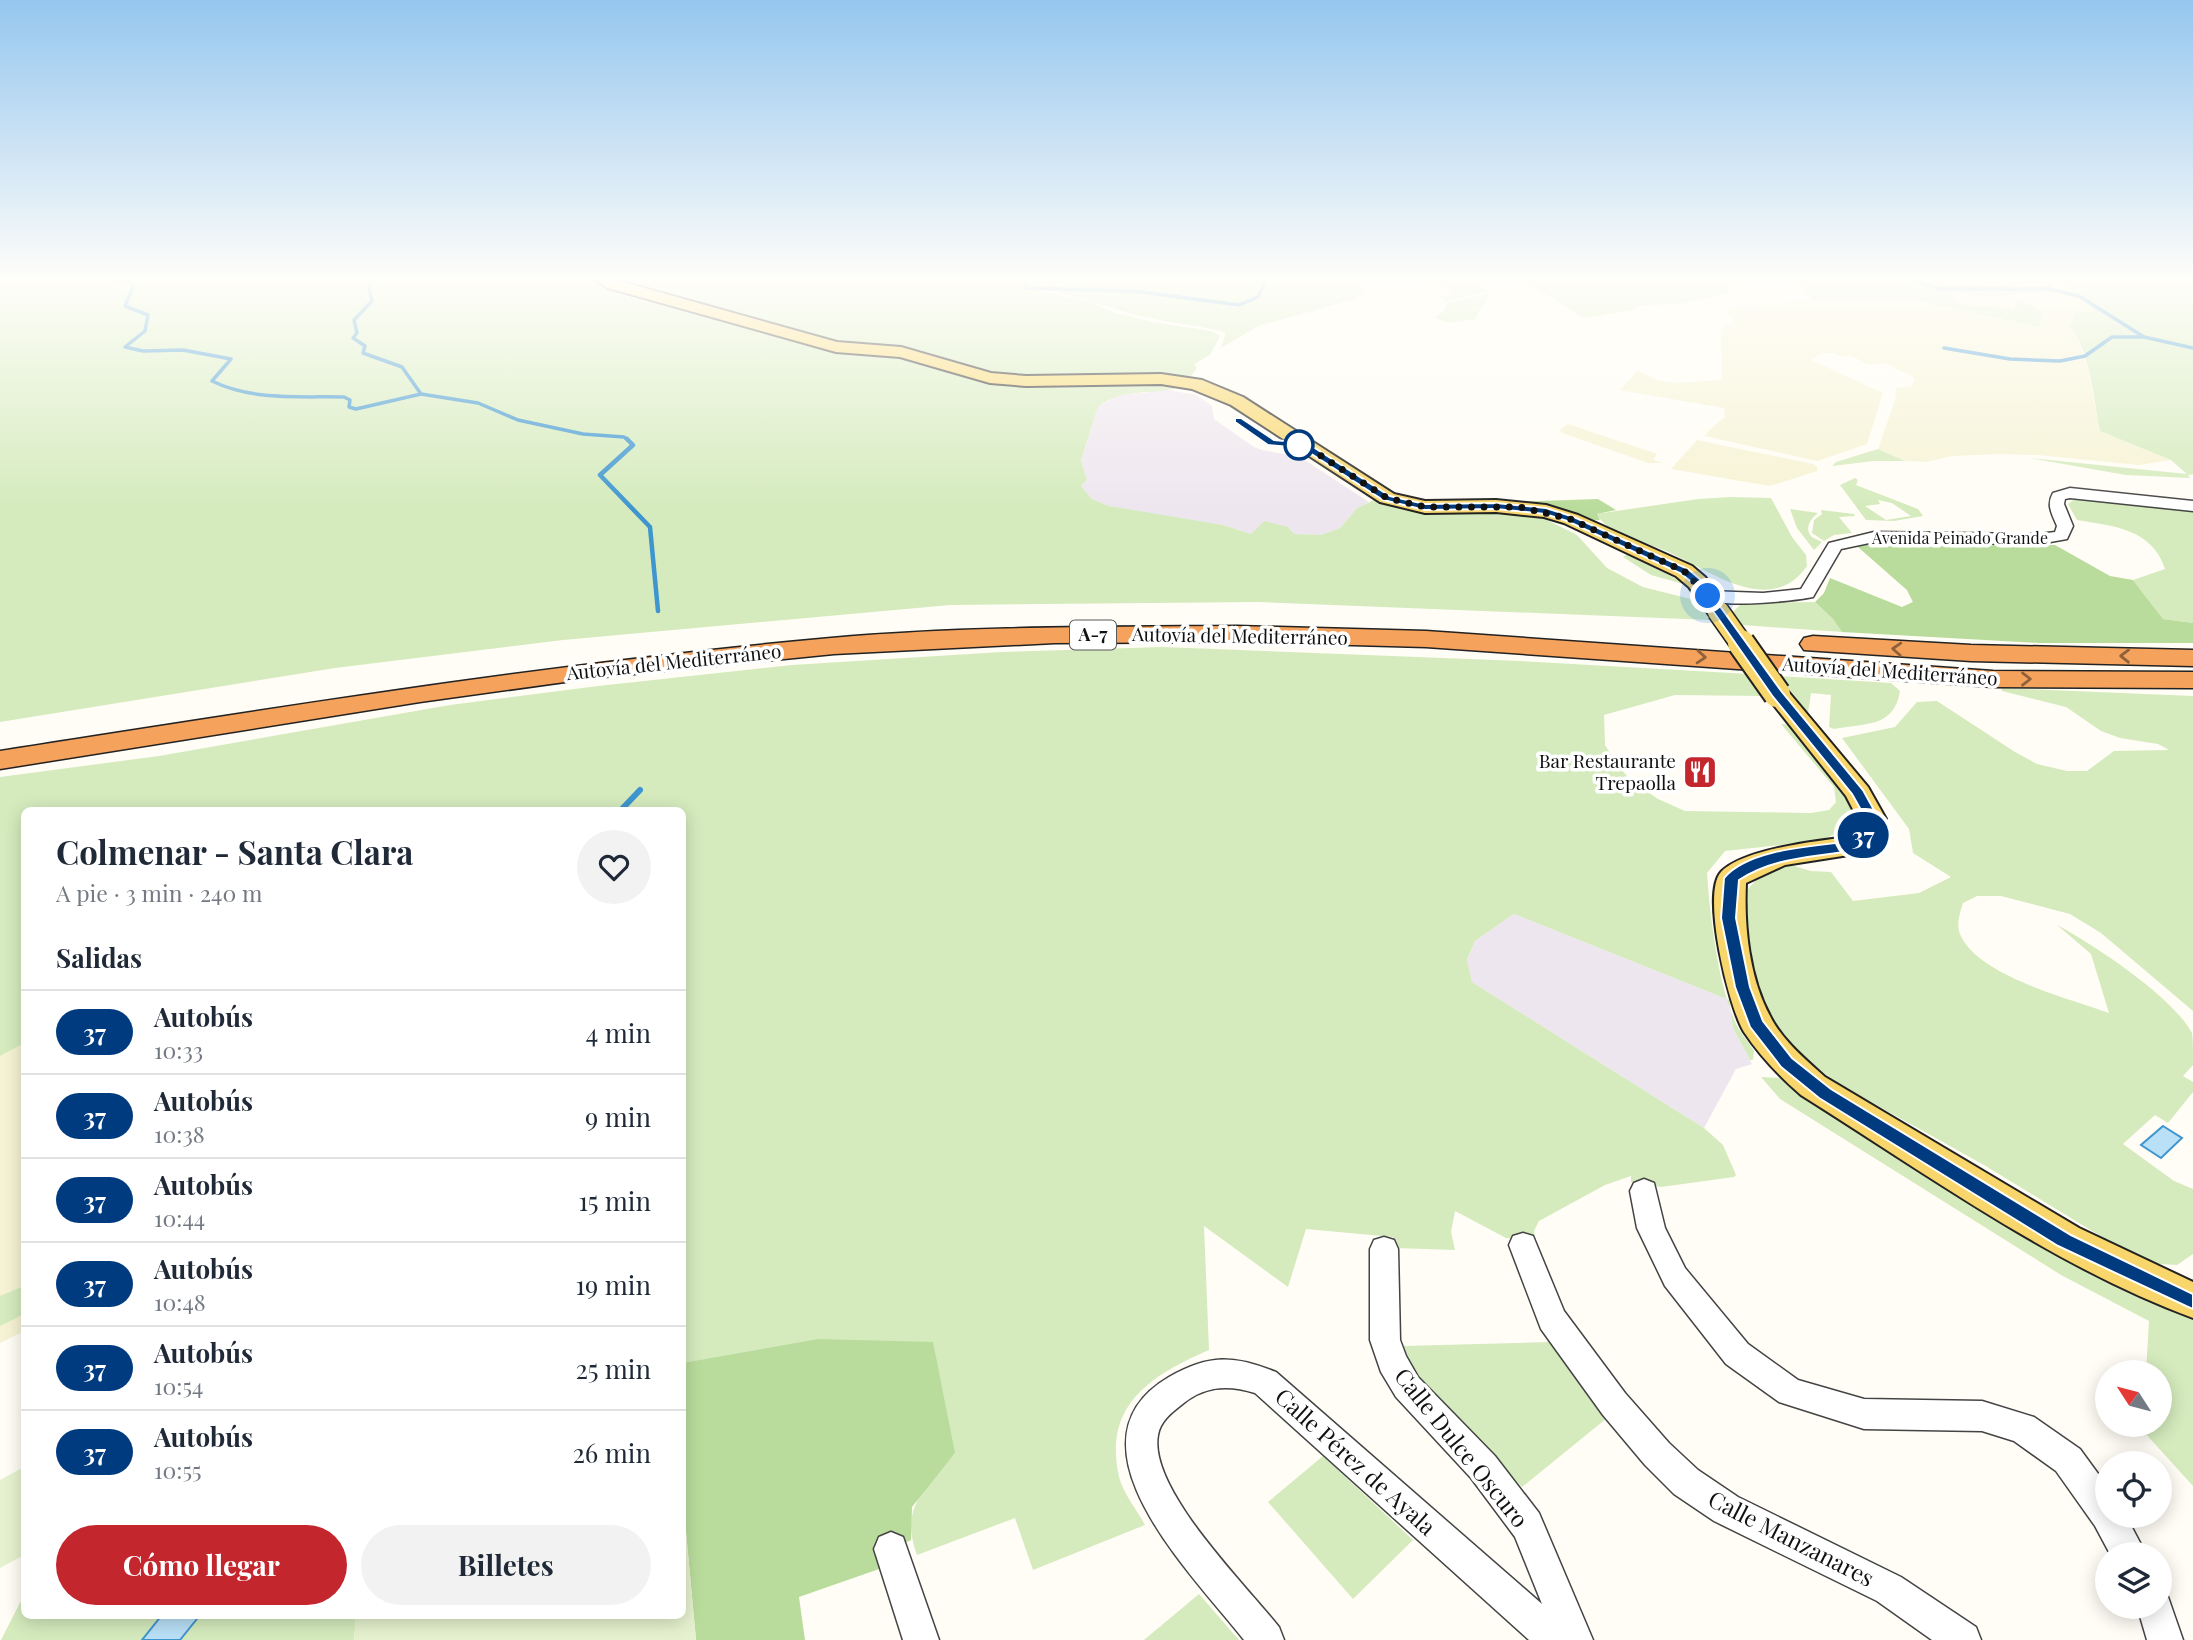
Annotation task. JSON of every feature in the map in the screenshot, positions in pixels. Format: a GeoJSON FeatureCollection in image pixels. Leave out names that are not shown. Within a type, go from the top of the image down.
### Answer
{"type":"FeatureCollection","features":[{"type":"Feature","properties":{"kind":"highway","name":"Autovía del Mediterráneo"},"geometry":{"type":"LineString","coordinates":[[0,742],[419,676],[695,640],[827,629],[1046,618],[1208,616],[1546,629],[1971,653],[2193,658]]}},
{"type":"Feature","properties":{"kind":"highway","name":"Autovía del Mediterráneo"},"geometry":{"type":"LineString","coordinates":[[0,760],[594,670],[834,646],[1055,635],[1237,634],[1426,639],[1993,679],[2193,680]]}},
{"type":"Feature","properties":{"kind":"main road"},"geometry":{"type":"LineString","coordinates":[[913,356],[990,378],[1026,381],[1161,379],[1207,387],[1237,401],[1387,498],[1425,507],[1520,507],[1558,515],[1684,571],[1713,603],[1777,694],[1858,793],[1872,819],[1858,845],[1784,855],[1755,864],[1732,878],[1729,918],[1742,987],[1756,1023],[1787,1062],[1813,1086],[2065,1240],[2193,1300]]}},
{"type":"Feature","properties":{"kind":"street","name":"Avenida Peinado Grande"},"geometry":{"type":"LineString","coordinates":[[1713,603],[1807,593],[1835,546],[1853,540],[1874,537],[2039,539],[2061,536],[2066,526],[2056,504],[2057,496],[2070,493],[2193,506]]}},
{"type":"Feature","properties":{"kind":"street"},"geometry":{"type":"LineString","coordinates":[[1644,1191],[1651,1228],[1675,1277],[1737,1354],[1790,1392],[1864,1414],[1982,1416],[2023,1428],[2068,1460],[2095,1498]]}},
{"type":"Feature","properties":{"kind":"street","name":"Calle Manzanares"},"geometry":{"type":"LineString","coordinates":[[1523,1245],[1552,1319],[1614,1404],[1657,1454],[1686,1482],[1726,1509],[1889,1589],[1963,1640]]}},
{"type":"Feature","properties":{"kind":"street","name":"Calle Dulce Oscuro"},"geometry":{"type":"LineString","coordinates":[[1384,1249],[1385,1340],[1392,1362],[1407,1387],[1483,1467],[1527,1524],[1575,1640]]}},
{"type":"Feature","properties":{"kind":"street","name":"Calle Pérez de Ayala"},"geometry":{"type":"LineString","coordinates":[[1266,1640],[1170,1522],[1144,1469],[1140,1443],[1148,1418],[1161,1400],[1201,1375],[1231,1370],[1265,1382],[1556,1640]]}},
{"type":"Feature","properties":{"kind":"street"},"geometry":{"type":"LineString","coordinates":[[891,1549],[921,1640]]}},
{"type":"Feature","properties":{"kind":"street"},"geometry":{"type":"LineString","coordinates":[[2159,1619],[2165,1640]]}},
{"type":"Feature","properties":{"kind":"shaded area"},"geometry":{"type":"Polygon","coordinates":[[[1722,356],[1817,356],[1811,360],[1883,393],[1867,444],[1817,461],[1705,436],[1725,417],[1724,408],[1619,390],[1638,371],[1657,380],[1676,383],[1722,380],[1722,356]]]}},
{"type":"Feature","properties":{"kind":"shaded area"},"geometry":{"type":"Polygon","coordinates":[[[1844,356],[2084,356],[2100,431],[2171,460],[2139,465],[1999,454],[1952,456],[1926,462],[1905,461],[1878,449],[1895,400],[1896,388],[1912,386],[1915,378],[1885,363],[1868,364],[1844,356]]]}},
{"type":"Feature","properties":{"kind":"shaded area"},"geometry":{"type":"Polygon","coordinates":[[[1163,389],[1196,395],[1212,406],[1214,419],[1254,447],[1300,457],[1369,502],[1357,508],[1340,528],[1321,535],[1251,534],[1223,525],[1109,506],[1092,499],[1081,486],[1087,480],[1081,460],[1098,407],[1120,394],[1163,389]]]}},
{"type":"Feature","properties":{"kind":"shaded area"},"geometry":{"type":"Polygon","coordinates":[[[1568,424],[1657,454],[1653,460],[1664,463],[1648,463],[1559,430],[1568,424]]]}},
{"type":"Feature","properties":{"kind":"shaded area"},"geometry":{"type":"Polygon","coordinates":[[[1697,440],[1813,464],[1817,471],[1770,486],[1671,469],[1697,440]]]}},
{"type":"Feature","properties":{"kind":"shaded area"},"geometry":{"type":"Polygon","coordinates":[[[0,897],[21,898],[21,1332],[0,1343],[0,897]]]}},
{"type":"Feature","properties":{"kind":"shaded area"},"geometry":{"type":"Polygon","coordinates":[[[1514,914],[1729,1000],[1733,1028],[1752,1064],[1736,1069],[1704,1128],[1472,982],[1467,961],[1475,941],[1514,914]]]}},
{"type":"Feature","properties":{"kind":"green space"},"geometry":{"type":"Polygon","coordinates":[[[0,356],[877,356],[913,359],[992,384],[1022,386],[1157,383],[1182,386],[1118,396],[1098,407],[1081,460],[1087,480],[1081,486],[1092,499],[1109,506],[1223,525],[1251,534],[1264,521],[1288,527],[1294,534],[1321,535],[1340,528],[1357,508],[1376,499],[1497,510],[1543,518],[1577,535],[1607,568],[1643,587],[1691,599],[1710,620],[1257,602],[950,605],[563,640],[335,668],[0,722],[0,356]]]}},
{"type":"Feature","properties":{"kind":"green space"},"geometry":{"type":"Polygon","coordinates":[[[938,356],[1209,356],[1194,364],[1197,368],[1190,377],[1120,374],[1052,377],[995,373],[938,356]]]}},
{"type":"Feature","properties":{"kind":"green space"},"geometry":{"type":"Polygon","coordinates":[[[2084,356],[2193,356],[2193,474],[2188,475],[2190,478],[2126,475],[2029,458],[2187,474],[2171,460],[2100,431],[2084,356]]]}},
{"type":"Feature","properties":{"kind":"green space"},"geometry":{"type":"Polygon","coordinates":[[[1878,449],[1905,461],[1874,461],[1832,466],[1836,462],[1878,449]]]}},
{"type":"Feature","properties":{"kind":"green space"},"geometry":{"type":"Polygon","coordinates":[[[1855,478],[1858,480],[1856,485],[1918,509],[1923,516],[1894,521],[1866,520],[1840,485],[1855,478]],[[1878,500],[1880,504],[1865,506],[1886,520],[1911,516],[1892,503],[1878,500]]]}},
{"type":"Feature","properties":{"kind":"green space"},"geometry":{"type":"Polygon","coordinates":[[[1771,498],[1792,537],[1806,555],[1807,566],[1792,581],[1775,589],[1738,585],[1666,551],[1619,533],[1596,514],[1698,499],[1771,498]]]}},
{"type":"Feature","properties":{"kind":"green space"},"geometry":{"type":"Polygon","coordinates":[[[2076,498],[2193,510],[2193,623],[2163,619],[1903,607],[1913,602],[1907,590],[1857,546],[1884,543],[2048,545],[2160,615],[2133,580],[2165,569],[2159,555],[2141,537],[2129,531],[2077,520],[2068,504],[2076,498]]]}},
{"type":"Feature","properties":{"kind":"green space"},"geometry":{"type":"Polygon","coordinates":[[[1598,499],[1616,510],[1597,514],[1600,520],[1589,521],[1511,502],[1598,499]]]}},
{"type":"Feature","properties":{"kind":"green space"},"geometry":{"type":"Polygon","coordinates":[[[1790,509],[1818,513],[1808,527],[1812,537],[1822,542],[1814,550],[1797,528],[1790,509]]]}},
{"type":"Feature","properties":{"kind":"green space"},"geometry":{"type":"Polygon","coordinates":[[[1821,510],[1854,514],[1855,516],[1839,517],[1852,533],[1834,535],[1824,541],[1812,533],[1814,520],[1822,514],[1821,510]]]}},
{"type":"Feature","properties":{"kind":"green space"},"geometry":{"type":"Polygon","coordinates":[[[1884,543],[2055,545],[2110,576],[2133,580],[2163,619],[2193,623],[2193,643],[2040,643],[1842,632],[1815,602],[1824,593],[1830,578],[1902,607],[1913,602],[1907,590],[1857,546],[1884,543]]]}},
{"type":"Feature","properties":{"kind":"green space"},"geometry":{"type":"Polygon","coordinates":[[[1629,553],[1687,585],[1651,575],[1623,557],[1629,553]]]}},
{"type":"Feature","properties":{"kind":"green space"},"geometry":{"type":"Polygon","coordinates":[[[1815,602],[1842,632],[1742,625],[1733,612],[1742,603],[1815,602]]]}},
{"type":"Feature","properties":{"kind":"green space"},"geometry":{"type":"Polygon","coordinates":[[[1163,647],[1520,661],[1749,674],[1764,696],[1675,695],[1604,715],[1605,745],[1629,779],[1658,799],[1685,811],[1811,813],[1829,810],[1836,802],[1834,787],[1781,724],[1792,725],[1852,800],[1855,816],[1844,831],[1817,841],[1725,851],[1707,873],[1716,950],[1727,999],[1514,914],[1475,941],[1467,960],[1472,982],[1704,1128],[1723,1145],[1736,1175],[1661,1187],[1631,1182],[1631,1176],[1605,1185],[1539,1221],[1534,1231],[1535,1240],[1506,1238],[1455,1211],[1451,1232],[1455,1250],[1395,1248],[1393,1237],[1306,1229],[1288,1287],[1204,1226],[1209,1350],[1151,1382],[1125,1411],[1118,1430],[1116,1452],[1119,1477],[1145,1525],[1033,1570],[1015,1518],[917,1555],[912,1538],[913,1511],[925,1488],[955,1453],[817,1339],[686,1362],[686,807],[21,807],[21,1045],[0,1056],[0,777],[159,756],[450,705],[598,686],[792,665],[1002,652],[1163,647]]]}},
{"type":"Feature","properties":{"kind":"green space"},"geometry":{"type":"Polygon","coordinates":[[[1779,676],[1891,683],[1900,691],[1892,712],[1885,718],[1834,729],[1829,727],[1831,695],[1811,693],[1808,713],[1779,676]]]}},
{"type":"Feature","properties":{"kind":"green space"},"geometry":{"type":"Polygon","coordinates":[[[2001,688],[2193,696],[2193,1011],[2101,933],[2070,914],[2001,896],[1977,896],[1963,903],[1958,923],[1960,934],[1970,949],[1985,962],[2026,984],[2109,1013],[2091,954],[2057,925],[2111,958],[2150,988],[2168,1003],[2192,1033],[2193,1065],[2183,1076],[2193,1082],[2193,1092],[2168,1123],[2155,1115],[2123,1144],[2174,1181],[2193,1189],[2193,1254],[2177,1265],[2159,1264],[2120,1248],[1984,1165],[1837,1083],[1792,1048],[1778,1029],[1758,989],[1745,916],[1745,893],[1760,875],[1784,863],[1811,871],[1831,872],[1853,901],[1919,893],[1951,877],[1913,853],[1909,829],[1842,738],[1895,727],[1917,702],[1937,701],[2037,764],[2067,771],[2087,771],[2114,751],[2169,750],[2158,744],[2120,738],[2101,731],[2066,707],[2002,691],[2001,688]]]}},
{"type":"Feature","properties":{"kind":"green space"},"geometry":{"type":"Polygon","coordinates":[[[1730,1009],[1738,1028],[1754,1051],[1753,1060],[1750,1060],[1733,1028],[1730,1009]]]}},
{"type":"Feature","properties":{"kind":"green space"},"geometry":{"type":"Polygon","coordinates":[[[1761,1077],[1782,1078],[1817,1104],[2193,1313],[2193,1486],[2172,1463],[2172,1451],[2161,1451],[2149,1437],[2172,1437],[2172,1360],[2147,1360],[2149,1321],[2061,1275],[1780,1099],[1761,1077]]]}},
{"type":"Feature","properties":{"kind":"green space"},"geometry":{"type":"Polygon","coordinates":[[[21,1287],[21,1316],[0,1326],[0,1296],[21,1287]]]}},
{"type":"Feature","properties":{"kind":"green space"},"geometry":{"type":"Polygon","coordinates":[[[817,1339],[933,1342],[955,1453],[912,1507],[911,1540],[881,1555],[882,1568],[799,1597],[805,1640],[696,1640],[686,1532],[686,1362],[817,1339]]]}},
{"type":"Feature","properties":{"kind":"green space"},"geometry":{"type":"Polygon","coordinates":[[[1550,1342],[1607,1418],[1522,1487],[1417,1377],[1403,1346],[1550,1342]]]}},
{"type":"Feature","properties":{"kind":"green space"},"geometry":{"type":"Polygon","coordinates":[[[1323,1456],[1413,1540],[1353,1599],[1268,1502],[1323,1456]]]}},
{"type":"Feature","properties":{"kind":"green space"},"geometry":{"type":"Polygon","coordinates":[[[21,1469],[21,1557],[0,1568],[0,1480],[21,1469]]]}},
{"type":"Feature","properties":{"kind":"green space"},"geometry":{"type":"Polygon","coordinates":[[[686,1532],[696,1640],[354,1640],[356,1619],[686,1619],[686,1532]]]}},
{"type":"Feature","properties":{"kind":"green space"},"geometry":{"type":"Polygon","coordinates":[[[1199,1594],[1239,1640],[1144,1640],[1199,1594]]]}},
{"type":"Feature","properties":{"kind":"green space"},"geometry":{"type":"Polygon","coordinates":[[[21,1601],[21,1619],[356,1619],[354,1640],[1,1640],[21,1601]]]}},
{"type":"Feature","properties":{"kind":"water"},"geometry":{"type":"Polygon","coordinates":[[[2163,1126],[2182,1138],[2161,1158],[2141,1145],[2163,1126]]]}},
{"type":"Feature","properties":{"kind":"water"},"geometry":{"type":"Polygon","coordinates":[[[159,1619],[197,1619],[180,1640],[142,1640],[159,1619]]]}},
{"type":"Feature","properties":{"kind":"waterway"},"geometry":{"type":"LineString","coordinates":[[213,356],[231,359],[212,381],[260,395],[344,397],[350,400],[349,407],[356,409],[421,394]]}},
{"type":"Feature","properties":{"kind":"waterway"},"geometry":{"type":"LineString","coordinates":[[370,356],[402,367],[421,394]]}},
{"type":"Feature","properties":{"kind":"waterway"},"geometry":{"type":"LineString","coordinates":[[1989,356],[2060,361],[2086,356]]}},
{"type":"Feature","properties":{"kind":"waterway"},"geometry":{"type":"LineString","coordinates":[[421,394],[478,403],[518,420],[583,434],[624,437],[629,441]]}},
{"type":"Feature","properties":{"kind":"waterway"},"geometry":{"type":"LineString","coordinates":[[629,441],[633,445],[600,475],[650,527],[658,611]]}},
{"type":"Feature","properties":{"kind":"waterway"},"geometry":{"type":"LineString","coordinates":[[624,807],[640,790]]}},
{"type":"Feature","properties":{"kind":"bus line","name":"37"},"geometry":{"type":"LineString","coordinates":[[1238,420],[1271,443],[1304,445],[1387,498],[1425,507],[1496,506],[1546,511],[1570,519],[1684,571],[1698,582],[1777,694],[1858,793],[1872,819],[1858,845],[1784,855],[1755,864],[1732,878],[1729,918],[1742,987],[1756,1023],[1787,1062],[1813,1086],[2065,1240],[2163,1289],[2193,1300]]}},
{"type":"Feature","properties":{"kind":"place","name":"Bar Restaurante Trepaolla"},"geometry":{"type":"Point","coordinates":[1700,772]}},
{"type":"Feature","properties":{"kind":"route"},"geometry":{"type":"LineString","coordinates":[[1299,445],[1304,445],[1387,498],[1425,507],[1520,507],[1546,511],[1570,519],[1684,571],[1698,582],[1708,596]]}}]}
